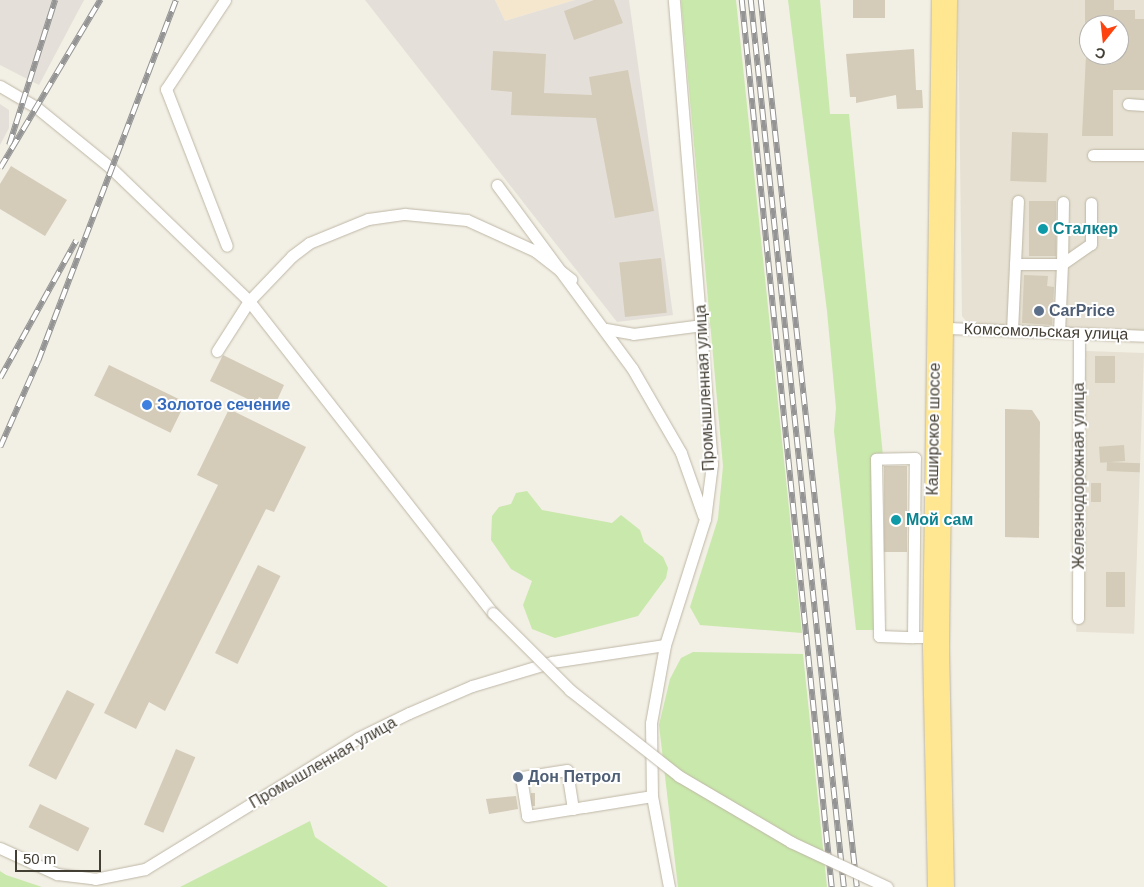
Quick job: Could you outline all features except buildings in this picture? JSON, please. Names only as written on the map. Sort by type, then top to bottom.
[{"type":"main road","name":"Каширское шоссе","points":[[935,887],[930,637],[939,0]]},
{"type":"main road","name":"Каширское шоссе","points":[[947,887],[942,648],[948,328],[950,0]]},
{"type":"street","points":[[225,0],[166,89],[227,246]]},
{"type":"street","name":"Промышленная улица","points":[[0,848],[57,874],[86,878],[145,869],[358,738],[409,713],[472,686],[552,662],[665,645],[704,519],[712,464],[674,0]]},
{"type":"street","points":[[0,86],[36,107],[112,168],[249,301],[493,613],[570,690],[665,766],[761,826],[887,887]]},
{"type":"street","points":[[1128,104],[1144,105]]},
{"type":"street","points":[[1093,155],[1144,155]]},
{"type":"street","points":[[496,185],[571,280],[606,328],[681,453],[704,519]]},
{"type":"street","points":[[1012,331],[1018,202]]},
{"type":"street","points":[[1059,332],[1063,202]]},
{"type":"street","points":[[1015,264],[1062,264],[1091,244],[1091,203]]},
{"type":"street","points":[[217,352],[249,301],[309,243],[368,219],[405,214],[459,219],[501,233],[534,251],[571,280]]},
{"type":"street","points":[[606,328],[633,334],[702,325]]},
{"type":"street","name":"Комсомольская улица","points":[[948,328],[1144,336]]},
{"type":"street","name":"Железнодорожная улица","points":[[1078,618],[1079,333]]},
{"type":"street","points":[[913,637],[915,458],[876,459],[879,636],[913,637],[930,637]]},
{"type":"street","points":[[665,645],[651,723],[652,796],[668,887]]},
{"type":"street","points":[[573,809],[567,770],[521,777],[527,816],[573,809],[652,796]]},
{"type":"shaded area","points":[[0,0],[84,0],[39,85],[0,65]]},
{"type":"shaded area","points":[[365,0],[495,0],[505,21],[575,0],[629,0],[673,315],[617,322]]},
{"type":"shaded area","points":[[495,0],[575,0],[505,21]]},
{"type":"shaded area","points":[[958,0],[1144,0],[1144,331],[970,326],[962,316]]},
{"type":"shaded area","points":[[0,104],[9,110],[9,128],[0,145]]},
{"type":"shaded area","points":[[1086,351],[1144,353],[1134,634],[1076,632]]},
{"type":"green space","points":[[681,0],[736,0],[802,633],[700,625],[690,607],[718,519],[723,466]]},
{"type":"green space","points":[[788,0],[820,0],[830,114],[849,114],[883,456],[873,457],[876,630],[856,630],[834,431],[836,408],[827,311]]},
{"type":"green space","points":[[527,491],[542,510],[612,523],[621,515],[640,530],[644,542],[663,557],[668,568],[666,578],[638,616],[555,638],[532,629],[523,605],[532,581],[511,569],[491,540],[492,516],[499,507],[511,504],[516,493]]},
{"type":"green space","points":[[693,652],[803,654],[827,887],[678,887],[659,725],[670,679],[681,658]]},
{"type":"green space","points":[[310,821],[315,837],[388,887],[180,887]]},
{"type":"green space","points":[[0,871],[6,875],[42,887],[0,887]]},
{"type":"railway","points":[[9,145],[55,0]]},
{"type":"railway","points":[[0,168],[100,0]]},
{"type":"railway","points":[[0,447],[38,361],[176,0]]},
{"type":"railway","points":[[742,0],[832,887]]},
{"type":"railway","points":[[751,0],[844,887]]},
{"type":"railway","points":[[761,0],[857,887]]},
{"type":"railway","points":[[0,378],[76,241]]},
{"type":"place","name":"Сталкер","points":[[1043,229]]},
{"type":"place","name":"CarPrice","points":[[1039,311]]},
{"type":"place","name":"Золотое сечение","points":[[147,405]]},
{"type":"place","name":"Мой сам","points":[[896,520]]},
{"type":"place","name":"Дон Петрол","points":[[518,777]]}]
